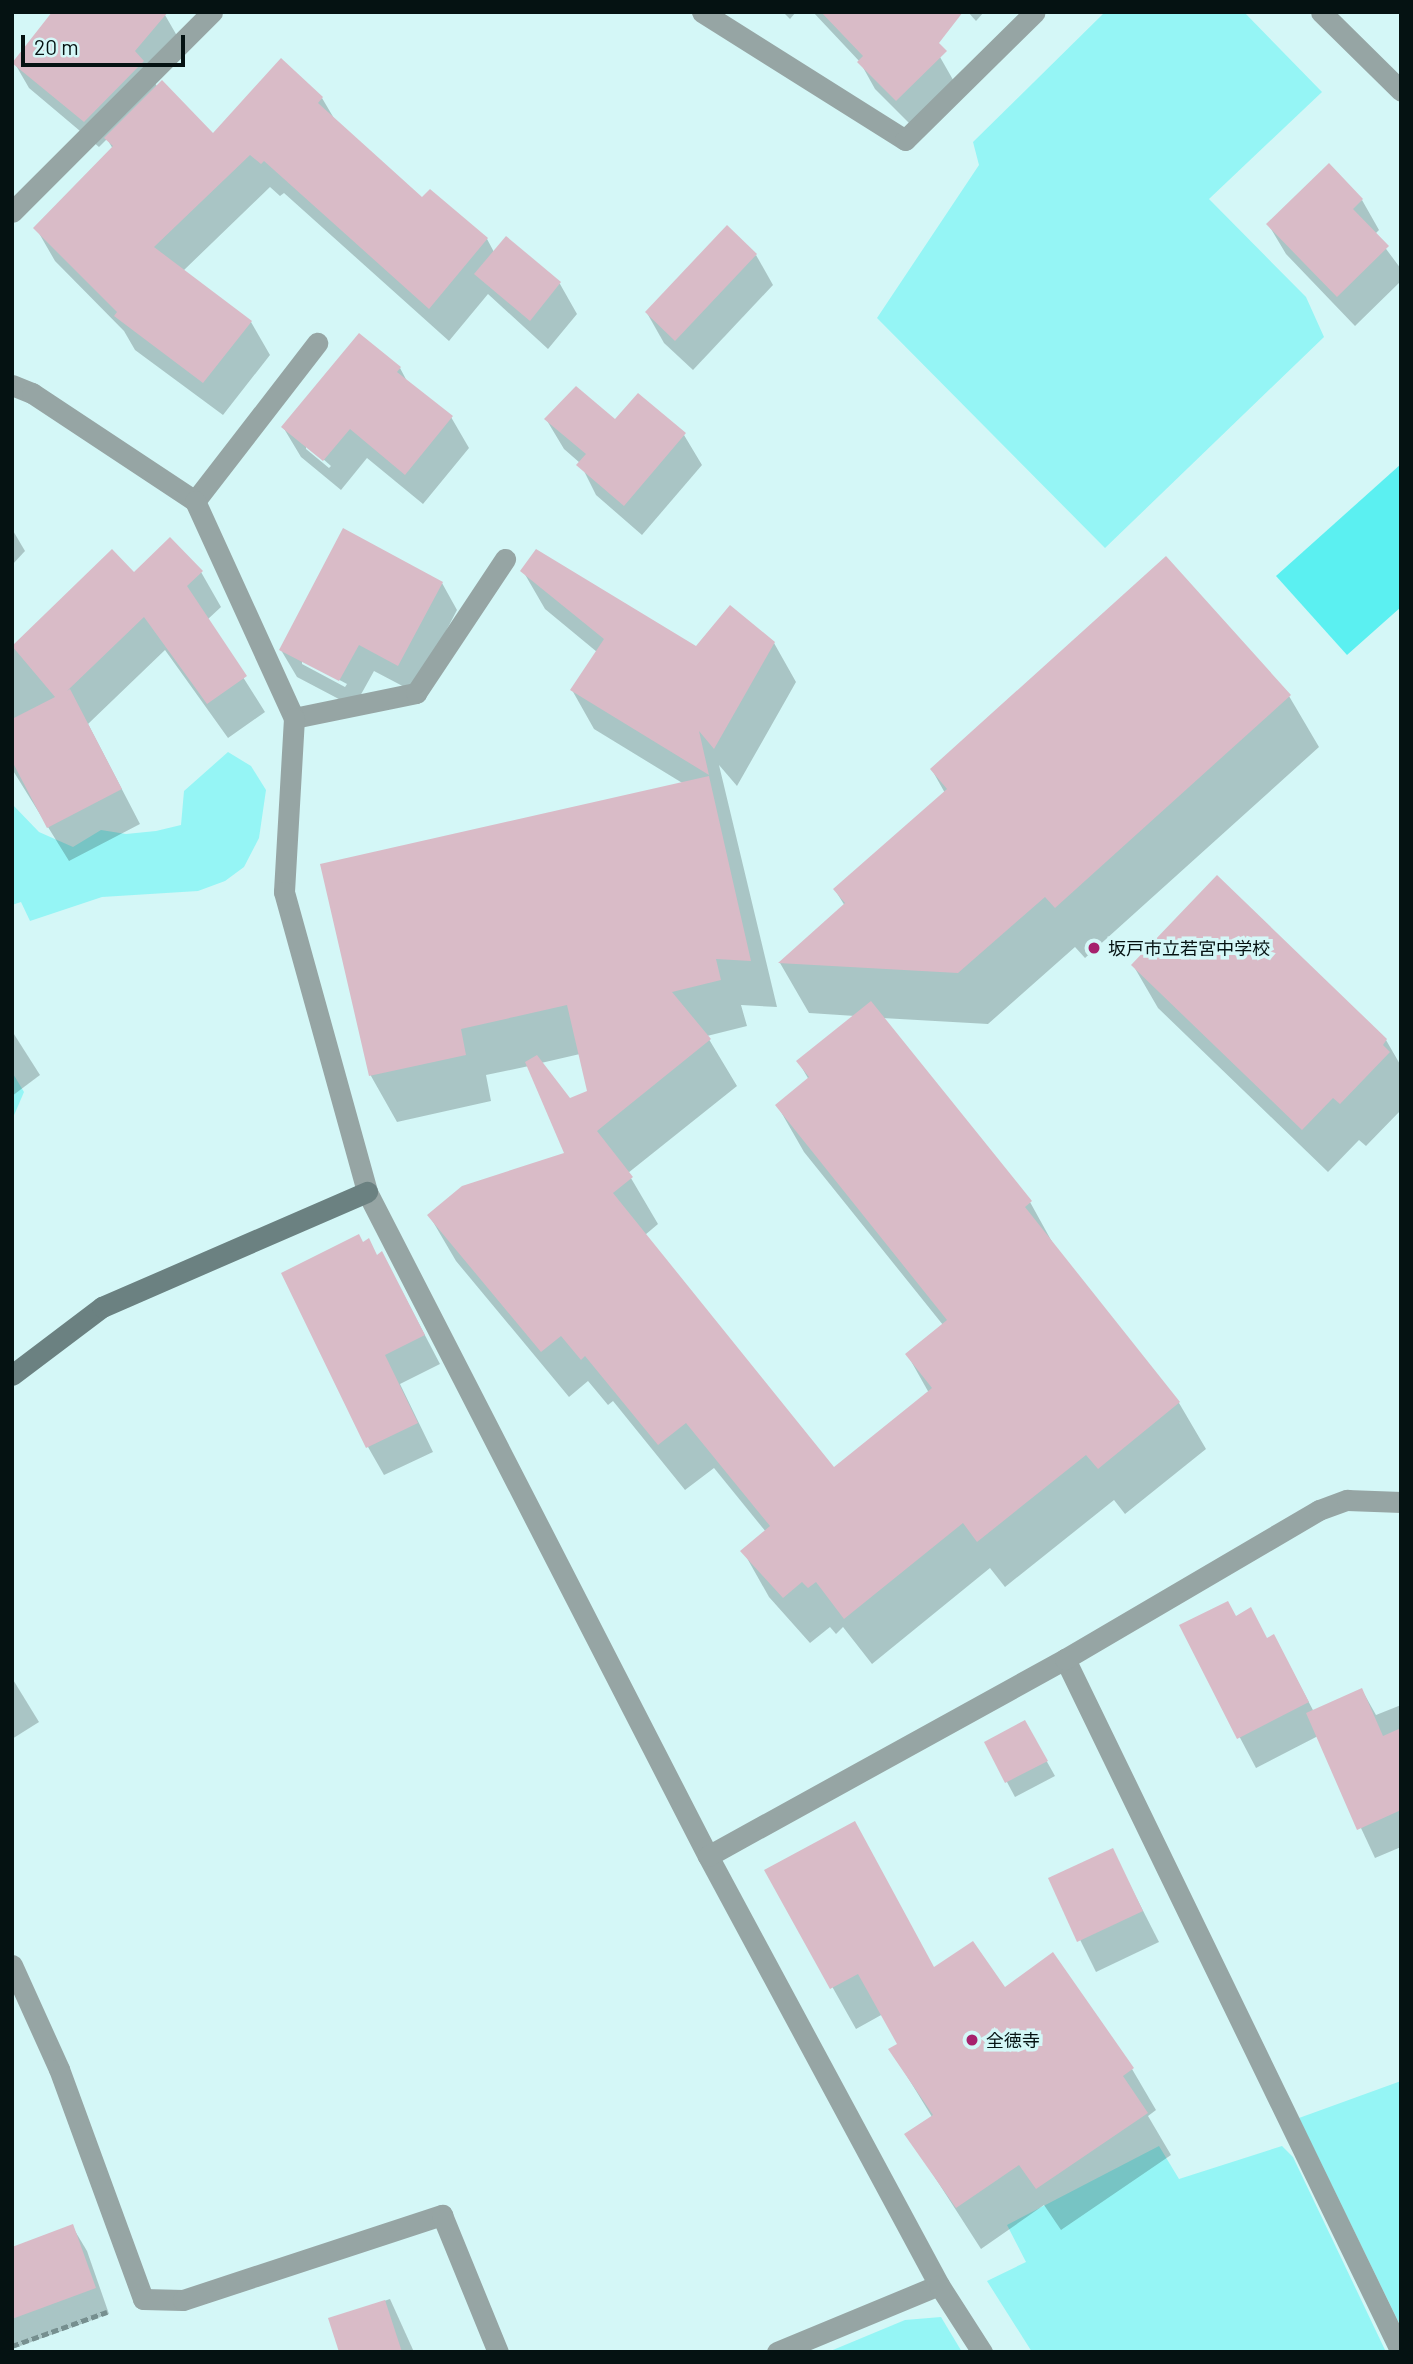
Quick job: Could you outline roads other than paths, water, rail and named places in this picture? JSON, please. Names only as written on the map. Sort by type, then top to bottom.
[{"type":"street","points":[[12,212],[212,12]]},
{"type":"street","points":[[702,12],[905,139],[1035,12]]},
{"type":"street","points":[[1321,12],[1401,91]]},
{"type":"street","points":[[195,501],[317,343]]},
{"type":"street","points":[[12,385],[32,393],[195,501],[294,718],[284,892],[367,1192],[708,1856],[939,2285],[982,2352]]},
{"type":"street","points":[[294,718],[416,693],[505,559]]},
{"type":"street","points":[[12,1375],[102,1307],[367,1192]]},
{"type":"street","points":[[708,1856],[1065,1659],[1319,1510],[1347,1500],[1401,1502]]},
{"type":"street","points":[[1065,1659],[1401,2352]]},
{"type":"street","points":[[12,1965],[59,2068],[143,2299],[183,2300],[442,2216],[498,2352]]},
{"type":"street","points":[[777,2352],[939,2285]]},
{"type":"place","name":"坂戸市立若宮中学校","points":[[1094,948]]},
{"type":"place","name":"全徳寺","points":[[972,2040]]}]
